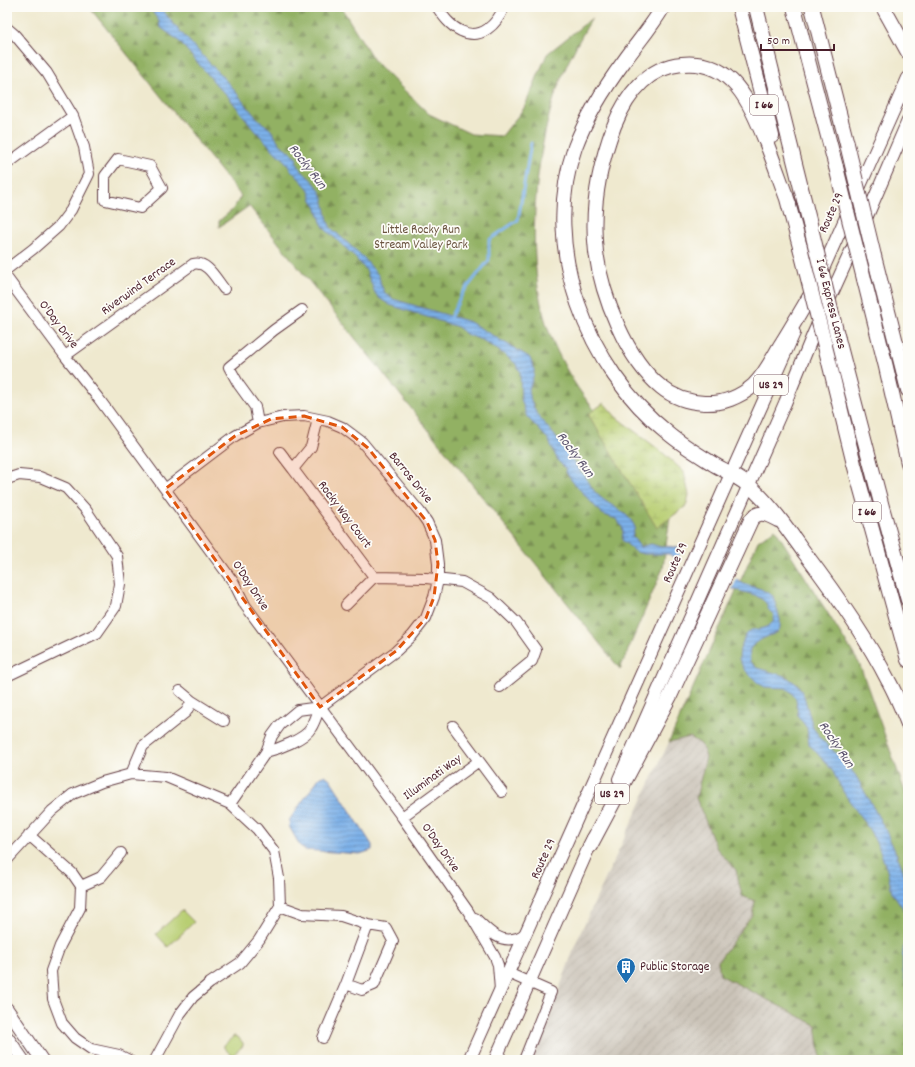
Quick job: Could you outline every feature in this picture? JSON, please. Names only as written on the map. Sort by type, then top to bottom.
[{"type":"highway","points":[[664,7],[596,101],[583,126],[574,149],[566,186],[564,220],[565,246],[568,267],[579,304],[600,352],[619,383],[636,404],[650,419],[689,449],[749,485],[781,521],[823,577],[855,624],[889,682],[908,724]]},
{"type":"highway","name":"I 66","points":[[739,7],[854,464],[908,660]]},
{"type":"highway","name":"I 66 Express Lanes","points":[[756,7],[838,339],[908,600]]},
{"type":"highway","points":[[794,7],[836,167],[886,367],[908,463]]},
{"type":"highway","points":[[812,7],[908,390]]},
{"type":"highway","points":[[883,7],[908,52]]},
{"type":"highway","points":[[789,204],[755,114],[746,98],[734,83],[716,70],[701,65],[682,64],[662,69],[642,82],[630,95],[620,111],[608,142],[600,170],[596,204],[596,252],[601,279],[606,297],[616,321],[631,350],[642,367],[661,388],[684,400],[696,403],[709,403],[728,400],[744,392],[753,385],[766,371],[810,296]]},
{"type":"highway","points":[[590,846],[670,696],[702,609],[735,553],[751,520],[758,514],[764,514],[781,521]]},
{"type":"main road","name":"Route 29","points":[[469,1060],[908,78]]},
{"type":"main road","name":"US 29","points":[[702,609],[722,546],[908,121]]},
{"type":"main road","points":[[495,1060],[590,846]]},
{"type":"main road","points":[[7,1009],[42,1060]]},
{"type":"main road","points":[[7,1038],[23,1060]]},
{"type":"street","points":[[436,7],[447,21],[462,32],[475,34],[491,28],[501,15],[504,7]]},
{"type":"street","points":[[7,269],[59,226],[71,210],[89,174],[84,147],[73,116],[47,73],[9,34]]},
{"type":"street","points":[[7,164],[73,116]]},
{"type":"street","points":[[118,159],[150,166],[162,188],[140,208],[105,200],[105,176],[118,159]]},
{"type":"street","points":[[89,174],[105,176]]},
{"type":"street","name":"Riverwind Terrace","points":[[65,356],[192,264],[197,263],[205,265],[224,289]]},
{"type":"street","name":"O'Day Drive","points":[[7,278],[99,399],[234,583],[245,605],[402,817],[468,911],[495,957],[498,965],[500,990]]},
{"type":"street","points":[[258,423],[255,406],[239,385],[229,367],[274,330],[302,310]]},
{"type":"street","name":"Barros Drive","points":[[165,489],[235,436],[258,423],[283,417],[304,416],[328,421],[342,427],[362,442],[420,512],[427,522],[434,540],[438,564],[438,580],[432,605],[426,618],[412,636],[396,651],[320,707]]},
{"type":"street","points":[[292,469],[311,448],[318,419]]},
{"type":"street","name":"Rocky Way Court","points":[[280,452],[374,576]]},
{"type":"street","points":[[7,479],[19,475],[40,477],[66,488],[86,510],[117,556],[120,584],[116,606],[97,633],[7,676]]},
{"type":"street","points":[[346,605],[374,576],[426,578],[462,582],[491,598],[516,622],[536,650],[532,661],[500,687]]},
{"type":"street","points":[[180,691],[192,701],[224,722]]},
{"type":"street","points":[[131,774],[143,746],[186,712],[192,701]]},
{"type":"street","points":[[230,804],[266,752],[272,736],[280,725],[298,710],[320,707]]},
{"type":"street","points":[[266,752],[282,748],[310,729],[320,707]]},
{"type":"street","points":[[453,726],[502,792]]},
{"type":"street","name":"Illuminati Way","points":[[402,817],[479,761]]},
{"type":"street","points":[[7,860],[29,835],[73,794],[102,782],[131,774],[166,777],[230,804],[257,829],[274,850],[279,878],[280,906],[259,940],[240,963],[210,983],[193,997],[180,1014],[155,1060]]},
{"type":"street","points":[[29,835],[72,873],[81,886],[80,908],[60,946],[50,971],[53,999],[62,1023],[75,1038],[91,1049],[119,1055],[129,1060]]},
{"type":"street","points":[[81,886],[101,877],[121,853]]},
{"type":"street","points":[[280,906],[302,914],[340,916],[368,925],[386,928],[393,942],[374,986],[362,990],[346,984]]},
{"type":"street","name":"O'Day Drive","points":[[468,911],[494,935],[505,940],[515,939],[524,934],[528,928]]},
{"type":"street","points":[[323,1038],[346,984],[368,925]]},
{"type":"street","points":[[508,973],[551,992],[524,1060]]},
{"type":"highlighted area","points":[[304,416],[342,427],[368,448],[427,522],[435,540],[438,564],[434,597],[426,618],[396,651],[320,707],[165,489],[235,436],[271,419]]},
{"type":"shaded area","points":[[690,737],[701,744],[706,757],[696,798],[717,849],[736,870],[742,896],[755,901],[752,915],[718,961],[720,975],[816,1025],[821,1060],[533,1060],[578,938],[669,742]]},
{"type":"green space","name":"Little Rocky Run Stream Valley Park","points":[[89,7],[341,7],[375,62],[429,114],[471,134],[502,136],[524,108],[547,54],[592,18],[563,73],[549,117],[538,174],[535,204],[535,263],[538,291],[546,323],[554,344],[578,389],[616,434],[674,487],[663,568],[620,669],[249,206],[219,227],[219,221],[233,209],[241,196]]},
{"type":"green space","points":[[604,403],[616,417],[662,452],[684,472],[689,495],[686,506],[657,528],[588,414]]},
{"type":"green space","points":[[775,529],[859,663],[908,800],[908,1060],[821,1060],[816,1025],[720,975],[718,961],[752,915],[755,901],[742,896],[736,870],[717,849],[696,798],[706,757],[701,744],[690,737],[669,742],[758,541]]},
{"type":"green space","points":[[182,910],[194,922],[168,947],[156,934]]},
{"type":"green space","points":[[234,1036],[238,1037],[243,1043],[243,1046],[231,1055],[224,1048],[224,1045]]},
{"type":"water","name":"Rocky Run","points":[[149,7],[160,7],[176,27],[231,86],[255,116],[271,130],[280,144],[296,157],[299,167],[320,191],[331,228],[363,257],[379,276],[385,293],[393,299],[470,322],[529,357],[534,367],[534,375],[528,393],[537,415],[555,436],[596,493],[624,513],[632,522],[635,527],[632,536],[640,547],[651,544],[661,547],[666,546],[691,549],[727,567],[739,581],[744,584],[761,589],[773,596],[780,619],[780,629],[778,632],[755,643],[752,646],[750,649],[750,662],[757,668],[785,676],[798,685],[804,696],[813,728],[823,741],[844,761],[856,776],[885,829],[900,862],[908,885],[908,919],[905,911],[892,892],[887,870],[879,848],[869,829],[844,793],[832,770],[809,744],[807,728],[798,716],[796,699],[786,688],[765,687],[758,683],[744,669],[739,659],[740,649],[745,636],[751,630],[767,627],[772,623],[774,615],[768,609],[766,603],[755,595],[732,589],[721,575],[684,558],[675,558],[669,554],[644,554],[636,552],[622,540],[622,527],[616,519],[602,514],[572,481],[565,468],[558,461],[548,439],[527,417],[521,399],[520,371],[515,363],[484,341],[466,334],[458,327],[390,305],[379,298],[375,293],[366,270],[352,254],[325,229],[307,187],[290,169],[283,158],[277,154],[253,128],[227,95],[218,87],[178,40],[160,27],[159,21]]},
{"type":"water","points":[[325,775],[330,779],[372,845],[372,850],[360,854],[305,850],[300,846],[289,826],[290,819],[319,778]]},
{"type":"water","points":[[908,919],[908,988],[902,963]]},
{"type":"pier","points":[[683,546],[692,547],[728,565],[738,577],[731,591],[722,581],[720,576],[688,561],[677,560]]},
{"type":"waterway","points":[[449,320],[462,294],[489,260],[489,240],[518,220],[531,143]]},
{"type":"place","name":"Public Storage","points":[[626,984]]}]
